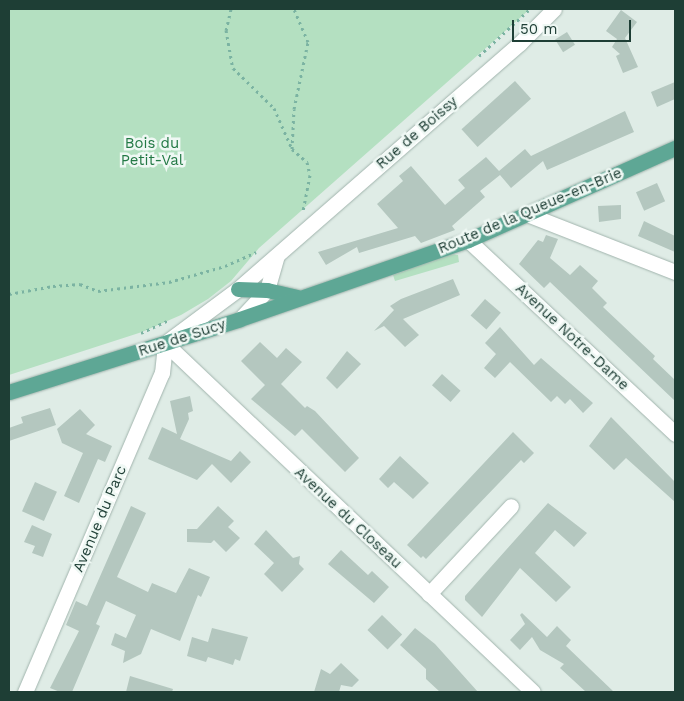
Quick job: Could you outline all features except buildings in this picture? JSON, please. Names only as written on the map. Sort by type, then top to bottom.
[{"type":"main road","name":"Route de la Queue-en-Brie","points":[[297,297],[468,240],[675,148]]},
{"type":"main road","points":[[238,289],[267,290],[297,297]]},
{"type":"main road","name":"Rue de Sucy","points":[[9,392],[240,319],[297,297]]},
{"type":"street","name":"Rue de Boissy","points":[[165,343],[238,289],[520,43],[554,9]]},
{"type":"street","points":[[527,214],[675,272]]},
{"type":"street","name":"Avenue Notre-Dame","points":[[468,240],[675,434]]},
{"type":"street","points":[[240,319],[267,290],[278,254]]},
{"type":"street","name":"Avenue du Closeau","points":[[165,343],[533,692]]},
{"type":"street","name":"Avenue du Parc","points":[[25,692],[162,373],[165,343]]},
{"type":"street","points":[[429,594],[511,506]]},
{"type":"path","points":[[231,9],[226,30],[233,68],[274,108],[292,149],[307,162],[310,175],[303,211]]},
{"type":"path","points":[[292,149],[294,109],[308,42],[294,9]]},
{"type":"path","points":[[9,294],[53,286],[80,284],[98,292],[169,282],[225,266],[261,250]]},
{"type":"path","points":[[132,336],[173,319]]},
{"type":"green space","name":"Bois du Petit-Val","points":[[9,9],[530,9],[259,248],[231,281],[208,299],[181,315],[142,332],[9,375]]},
{"type":"green space","points":[[451,254],[458,255],[459,262],[395,281],[393,275]]}]
